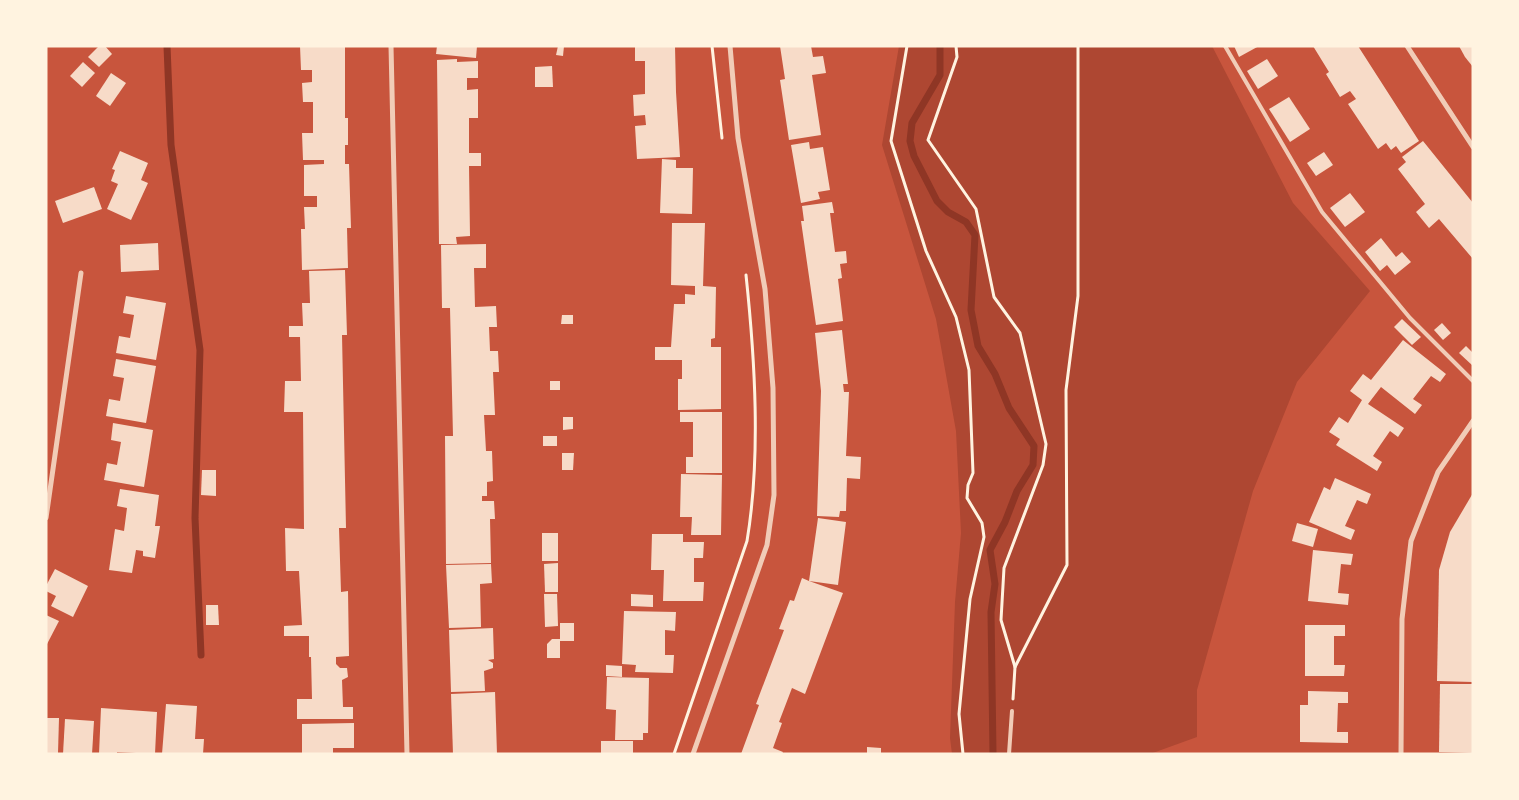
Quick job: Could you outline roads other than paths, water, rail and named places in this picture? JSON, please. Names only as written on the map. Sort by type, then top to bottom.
[{"type":"street","points":[[391,46],[407,754]]},
{"type":"street","points":[[693,754],[767,545],[774,495],[773,388],[765,289],[738,138],[730,46]]},
{"type":"street","points":[[1407,46],[1473,147]]},
{"type":"street","points":[[46,518],[81,273]]},
{"type":"street","points":[[1402,754],[1402,619],[1411,541],[1438,472],[1473,421]]},
{"type":"lane","points":[[1225,46],[1322,212],[1410,318],[1473,381]]},
{"type":"lane","points":[[1009,754],[1012,711]]},
{"type":"waterway","points":[[167,46],[171,145],[200,350],[195,518],[201,655]]},
{"type":"waterway","points":[[940,46],[940,75],[912,123],[910,141],[914,156],[937,201],[948,212],[966,222],[975,235],[971,310],[978,346],[995,374],[1009,408],[1034,446],[1033,465],[1017,491],[1005,522],[990,550],[995,584],[991,612],[993,754]]}]
